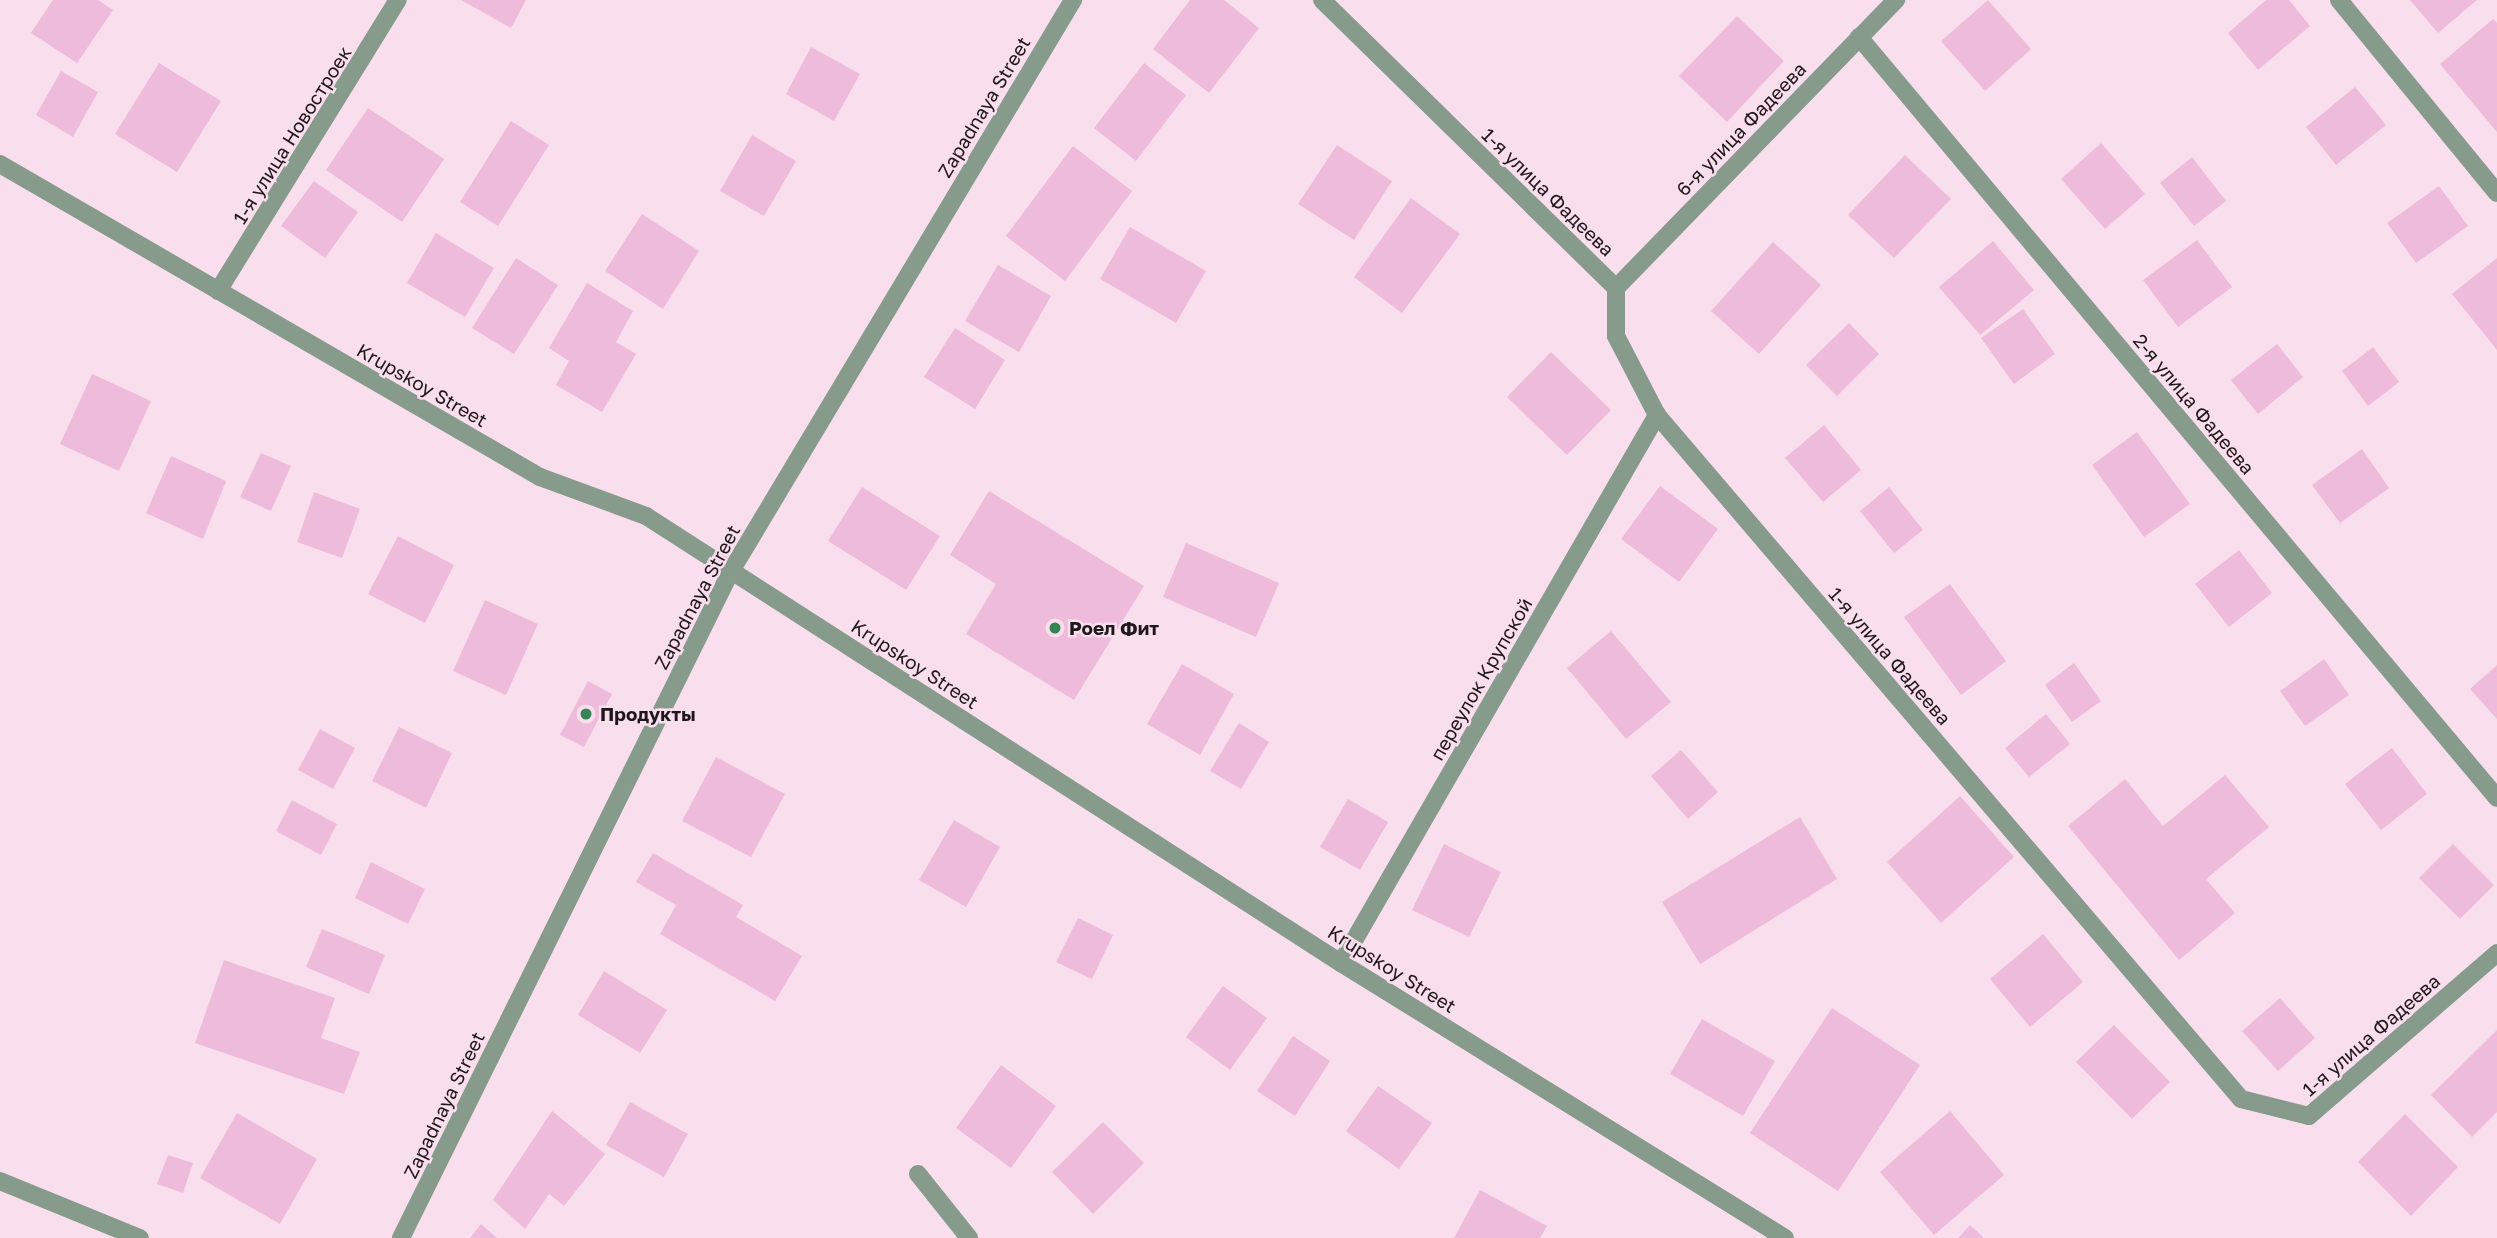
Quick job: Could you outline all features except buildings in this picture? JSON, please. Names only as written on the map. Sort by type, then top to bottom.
[{"type":"street","name":"1-я улица Новостроек","points":[[218,291],[398,0]]},
{"type":"street","name":"Zapadnaya Street","points":[[401,1238],[731,571],[1073,0]]},
{"type":"street","name":"1-я улица Фадеева","points":[[1322,0],[1616,288],[1616,335],[1657,415],[2241,1099],[2309,1116],[2497,953]]},
{"type":"street","name":"6-я улица Фадеева","points":[[1616,288],[1896,0]]},
{"type":"street","points":[[2339,0],[2497,193]]},
{"type":"street","name":"2-я улица Фадеева","points":[[1859,37],[2497,797]]},
{"type":"street","name":"Krupskoy Street","points":[[0,164],[540,477],[646,516],[1341,963],[1785,1238]]},
{"type":"street","name":"переулок Крупской","points":[[1341,963],[1657,415]]},
{"type":"street","points":[[918,1174],[969,1238]]},
{"type":"street","points":[[0,1181],[140,1238]]},
{"type":"place","name":"Роел Фит","points":[[1055,628]]},
{"type":"place","name":"Продукты","points":[[586,714]]}]
